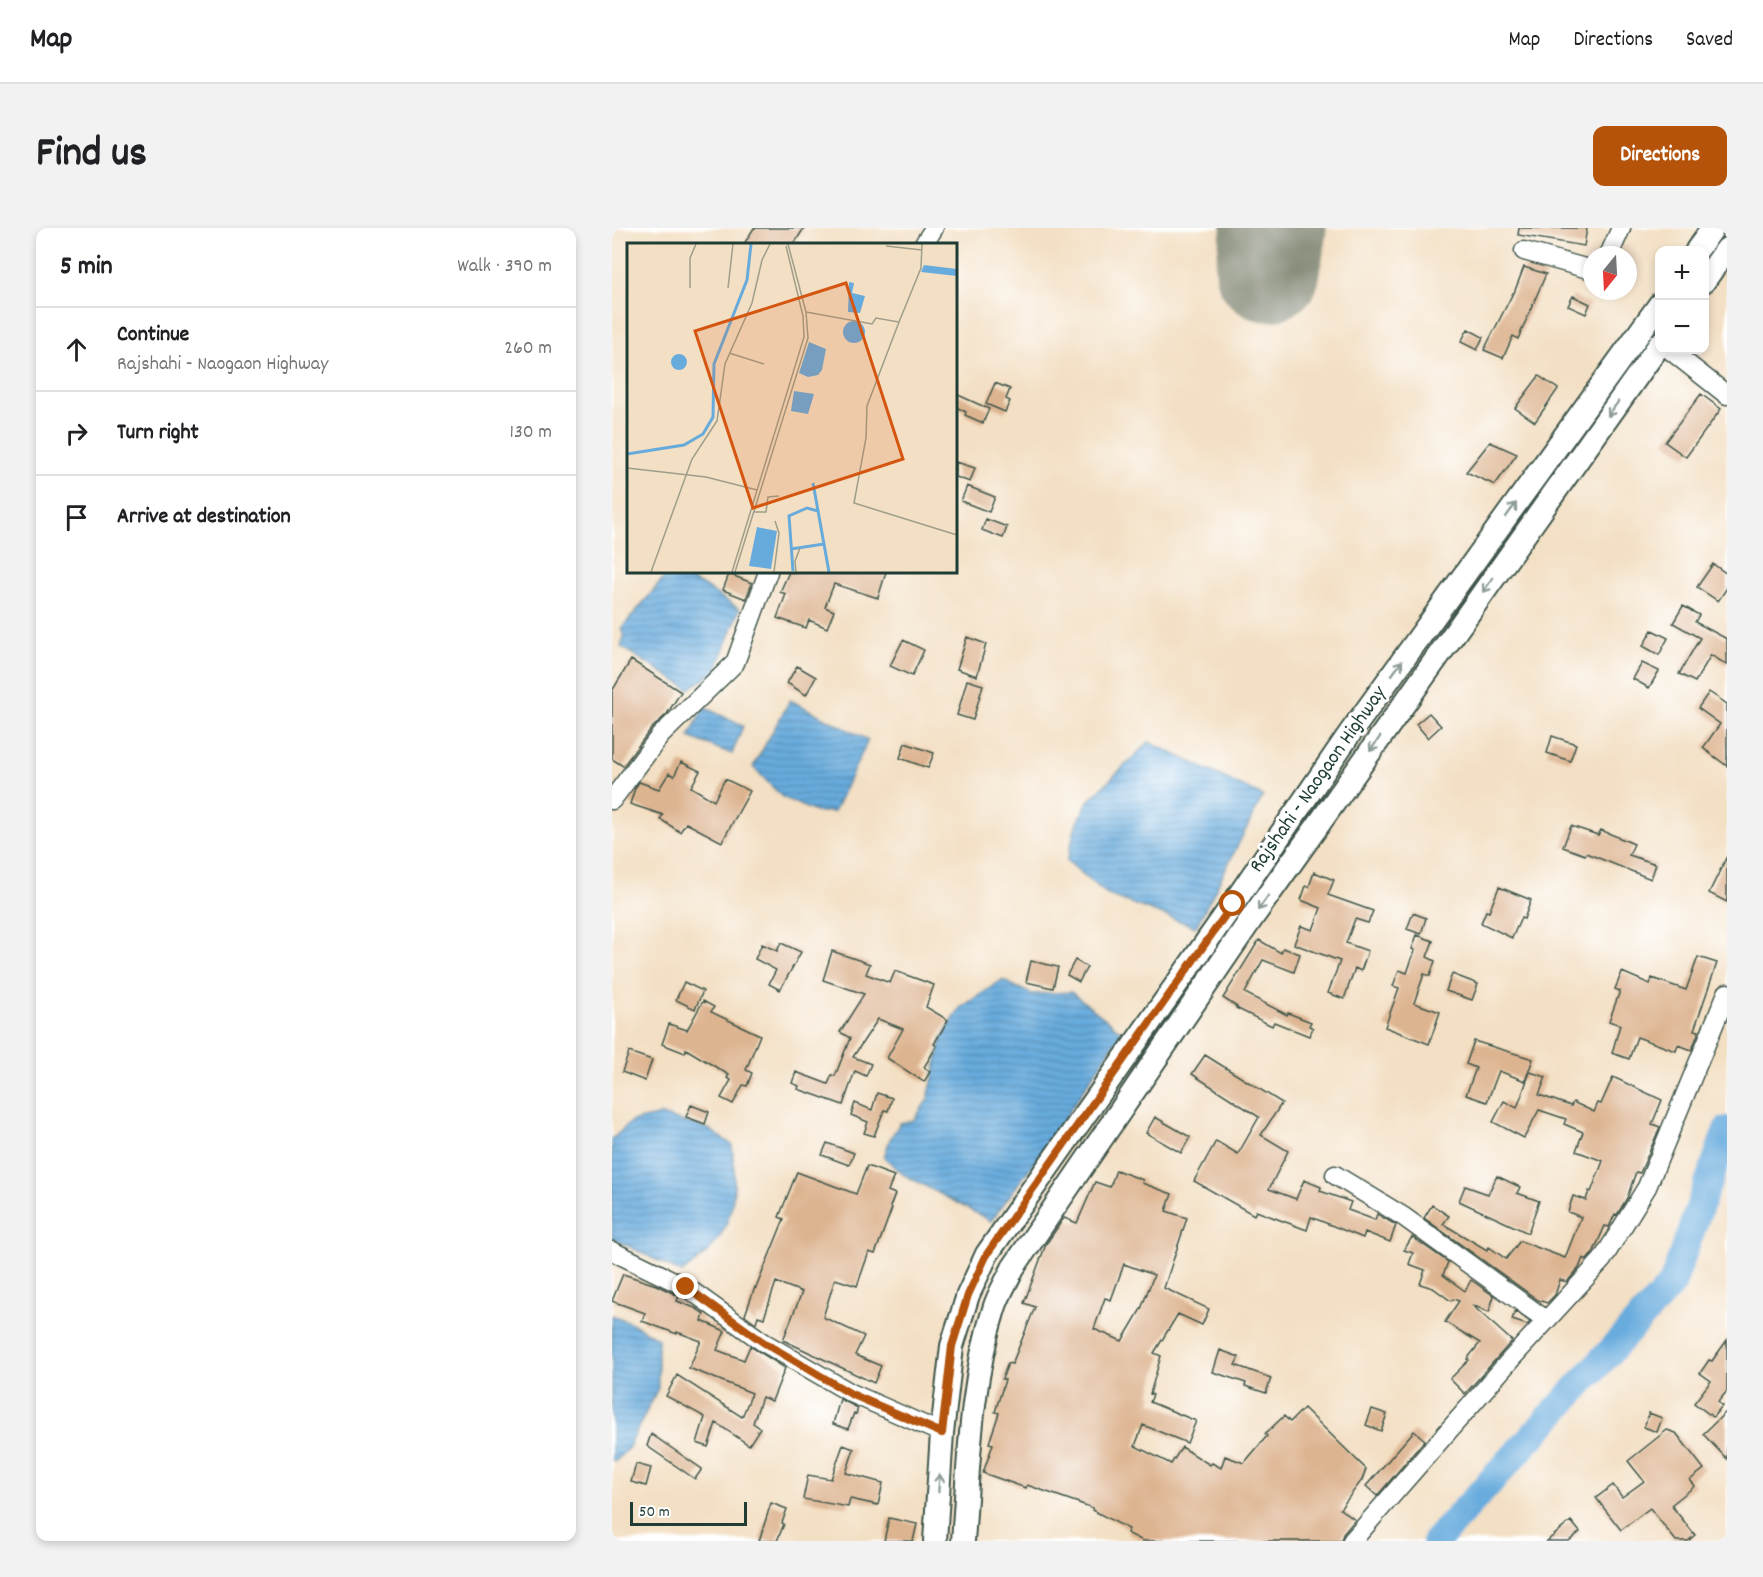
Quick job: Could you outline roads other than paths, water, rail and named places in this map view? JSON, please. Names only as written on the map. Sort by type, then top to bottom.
[{"type":"main road","points":[[1700,246],[1713,228]]},
{"type":"main road","points":[[1709,274],[1727,249]]},
{"type":"main road","name":"Rajshahi - Naogaon Highway","points":[[935,1541],[942,1433],[952,1346],[968,1295],[987,1254],[1348,736],[1655,310]]},
{"type":"main road","name":"Rajshahi - Naogaon Highway","points":[[963,1541],[974,1408],[982,1352],[994,1307],[1013,1268],[1252,918],[1655,350]]},
{"type":"main road","points":[[1611,372],[1630,386]]},
{"type":"street","points":[[925,243],[934,228]]},
{"type":"street","points":[[1613,246],[1621,228]]},
{"type":"street","points":[[1524,251],[1583,267]]},
{"type":"street","points":[[1675,354],[1727,395]]},
{"type":"street","points":[[612,800],[660,736],[735,663],[768,573]]},
{"type":"street","points":[[1353,1541],[1546,1320],[1602,1260],[1647,1188],[1727,993]]},
{"type":"street","points":[[1335,1174],[1404,1217],[1546,1320]]},
{"type":"street","points":[[612,1251],[686,1287],[763,1342],[851,1394],[942,1433]]},
{"type":"water","points":[[668,573],[676,573],[700,584],[740,609],[716,671],[689,689],[621,647],[624,636],[621,629]]},
{"type":"water","points":[[790,700],[868,740],[834,812],[815,812],[782,797],[753,767]]},
{"type":"water","points":[[704,707],[743,726],[732,754],[689,737]]},
{"type":"water","points":[[1149,742],[1263,796],[1196,927],[1108,895],[1067,861],[1075,828],[1088,801]]},
{"type":"water","points":[[1002,980],[1031,994],[1071,992],[1122,1032],[1047,1145],[991,1221],[904,1175],[884,1157],[890,1139],[900,1123],[914,1120],[928,1099],[942,1038],[960,1008]]},
{"type":"water","points":[[661,1115],[709,1129],[732,1145],[734,1195],[724,1230],[714,1245],[682,1273],[612,1238],[612,1139],[631,1122]]},
{"type":"water","points":[[612,1315],[632,1323],[658,1339],[658,1388],[629,1447],[616,1461],[612,1460]]},
{"type":"waterway","points":[[1436,1541],[1672,1284],[1727,1130]]}]
